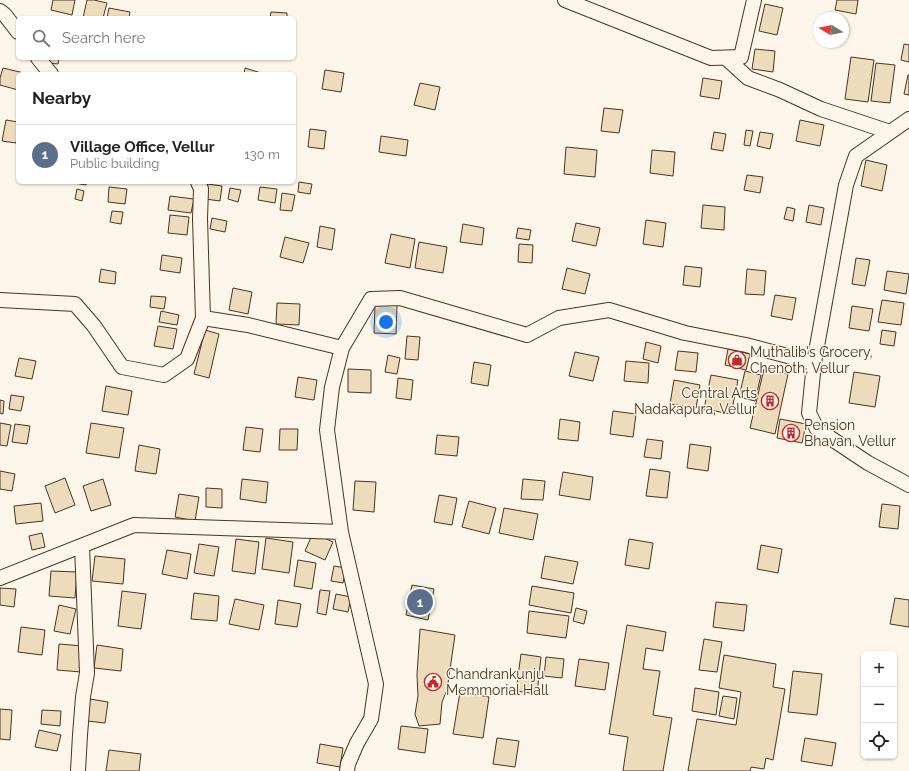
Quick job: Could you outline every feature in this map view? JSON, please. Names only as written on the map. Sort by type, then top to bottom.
[{"type":"street","points":[[565,0],[711,58],[741,57],[754,0]]},
{"type":"street","points":[[0,11],[16,29]]},
{"type":"street","points":[[726,58],[748,78],[780,90],[821,109],[890,132]]},
{"type":"street","points":[[40,60],[49,72]]},
{"type":"street","points":[[909,119],[856,156],[846,185],[814,363],[808,413],[817,429],[868,463],[909,485]]},
{"type":"street","points":[[0,300],[75,304],[94,326],[122,367],[164,375],[187,359],[203,318],[200,189],[199,184]]},
{"type":"street","points":[[347,771],[348,764],[357,743],[370,719],[376,684],[341,532],[327,430],[332,386],[342,348],[371,299],[400,298],[527,335],[559,318],[609,310],[685,333],[746,345],[814,363]]},
{"type":"street","points":[[203,318],[248,325],[342,348]]},
{"type":"street","points":[[0,578],[134,525],[341,532]]},
{"type":"street","points":[[78,771],[81,720],[87,673],[82,546]]},
{"type":"building","points":[[53,0],[75,0],[72,15],[51,10]]},
{"type":"building","points":[[87,0],[107,3],[104,16],[83,16]]},
{"type":"building","points":[[837,0],[858,0],[856,14],[835,10]]},
{"type":"building","points":[[765,4],[783,8],[777,35],[759,31]]},
{"type":"building","points":[[109,8],[130,12],[129,16],[107,16]]},
{"type":"building","points":[[271,12],[287,13],[287,16],[270,16]]},
{"type":"building","points":[[904,44],[909,45],[909,62],[901,60]]},
{"type":"building","points":[[755,49],[775,51],[773,72],[752,69]]},
{"type":"building","points":[[851,57],[874,60],[868,102],[845,99]]},
{"type":"building","points":[[49,60],[59,60],[58,64],[48,63]]},
{"type":"building","points":[[876,63],[895,65],[890,103],[871,101]]},
{"type":"building","points":[[3,68],[20,72],[16,72],[16,89],[0,85],[0,78]]},
{"type":"building","points":[[245,68],[258,72],[244,72]]},
{"type":"building","points":[[325,70],[344,73],[341,92],[322,89]]},
{"type":"building","points":[[909,75],[909,95],[904,94]]},
{"type":"building","points":[[703,78],[722,81],[719,99],[700,96]]},
{"type":"building","points":[[420,83],[440,87],[435,110],[414,105]]},
{"type":"building","points":[[604,108],[623,110],[619,133],[601,131]]},
{"type":"building","points":[[6,120],[16,122],[16,143],[2,141]]},
{"type":"building","points":[[800,120],[824,125],[820,146],[796,141]]},
{"type":"building","points":[[310,129],[326,131],[324,149],[308,147]]},
{"type":"building","points":[[746,130],[753,131],[750,146],[744,145]]},
{"type":"building","points":[[714,132],[726,134],[723,151],[711,149]]},
{"type":"building","points":[[760,132],[773,134],[770,149],[757,146]]},
{"type":"building","points":[[381,136],[408,140],[406,156],[379,152]]},
{"type":"building","points":[[566,147],[597,150],[595,177],[564,174]]},
{"type":"building","points":[[652,150],[675,152],[673,176],[650,173]]},
{"type":"building","points":[[866,160],[887,165],[882,191],[861,186]]},
{"type":"building","points":[[747,175],[763,177],[760,193],[744,190]]},
{"type":"building","points":[[299,182],[312,184],[310,194],[298,192]]},
{"type":"building","points":[[207,184],[222,186],[220,201],[205,199]]},
{"type":"building","points":[[109,187],[127,189],[125,204],[108,202]]},
{"type":"building","points":[[260,187],[277,189],[275,203],[258,200]]},
{"type":"building","points":[[230,188],[241,190],[238,202],[228,199]]},
{"type":"building","points":[[77,189],[84,191],[82,201],[75,199]]},
{"type":"building","points":[[282,193],[295,195],[292,211],[280,210]]},
{"type":"building","points":[[170,196],[194,199],[191,213],[168,210]]},
{"type":"building","points":[[703,205],[725,207],[724,230],[701,228]]},
{"type":"building","points":[[809,205],[824,208],[821,225],[806,222]]},
{"type":"building","points":[[787,207],[795,209],[793,221],[784,219]]},
{"type":"building","points":[[112,211],[123,212],[121,224],[110,222]]},
{"type":"building","points":[[170,215],[189,217],[187,235],[168,233]]},
{"type":"building","points":[[212,218],[227,221],[225,232],[210,229]]},
{"type":"building","points":[[646,220],[666,223],[663,247],[643,244]]},
{"type":"building","points":[[576,223],[600,228],[596,246],[572,241]]},
{"type":"building","points":[[463,224],[484,228],[482,245],[460,242]]},
{"type":"building","points":[[320,226],[335,229],[332,250],[317,247]]},
{"type":"building","points":[[518,228],[531,230],[529,240],[516,238]]},
{"type":"building","points":[[391,234],[415,239],[410,268],[385,263]]},
{"type":"building","points":[[285,237],[309,243],[303,263],[280,257]]},
{"type":"building","points":[[419,242],[447,247],[443,273],[415,268]]},
{"type":"building","points":[[519,244],[533,245],[532,263],[518,262]]},
{"type":"building","points":[[162,255],[182,258],[180,273],[160,270]]},
{"type":"building","points":[[856,258],[870,260],[865,286],[852,284]]},
{"type":"building","points":[[685,266],[702,268],[700,287],[683,285]]},
{"type":"building","points":[[567,268],[590,274],[585,294],[562,289]]},
{"type":"building","points":[[101,269],[116,272],[115,284],[99,282]]},
{"type":"building","points":[[747,269],[766,271],[764,295],[745,294]]},
{"type":"building","points":[[887,271],[909,274],[906,294],[884,290]]},
{"type":"building","points":[[233,288],[252,292],[248,314],[229,310]]},
{"type":"building","points":[[775,295],[796,298],[792,320],[771,316]]},
{"type":"building","points":[[151,296],[166,297],[164,309],[150,307]]},
{"type":"building","points":[[882,300],[904,303],[901,325],[878,322]]},
{"type":"building","points":[[277,303],[300,304],[299,325],[276,324]]},
{"type":"building","points":[[375,305],[397,305],[396,334],[374,333]]},
{"type":"building","points":[[852,306],[873,309],[869,331],[849,328]]},
{"type":"building","points":[[161,311],[179,315],[177,325],[159,322]]},
{"type":"building","points":[[158,326],[177,329],[173,349],[154,346]]},
{"type":"building","points":[[205,330],[219,334],[209,378],[194,374]]},
{"type":"building","points":[[882,330],[896,332],[894,346],[880,344]]},
{"type":"building","points":[[407,336],[420,337],[418,360],[405,359]]},
{"type":"building","points":[[646,342],[661,346],[658,363],[643,359]]},
{"type":"building","name":"Muthalib's Grocery, Chenoth, Vellur","points":[[728,349],[750,354],[746,370],[725,365]]},
{"type":"building","points":[[678,351],[698,353],[696,372],[675,370]]},
{"type":"building","points":[[575,352],[599,357],[593,381],[569,376]]},
{"type":"building","points":[[388,355],[400,358],[397,374],[385,372]]},
{"type":"building","points":[[19,358],[36,361],[32,379],[15,376]]},
{"type":"building","points":[[626,361],[649,363],[648,383],[624,381]]},
{"type":"building","points":[[474,362],[491,365],[488,386],[471,383]]},
{"type":"building","points":[[348,369],[371,370],[371,393],[348,392]]},
{"type":"building","name":"Central Arts Nadakapura, Vellur","points":[[764,369],[788,374],[775,434],[750,428]]},
{"type":"building","points":[[745,371],[761,375],[755,401],[739,397]]},
{"type":"building","points":[[854,372],[880,376],[875,407],[849,403]]},
{"type":"building","points":[[711,375],[738,380],[731,414],[704,409]]},
{"type":"building","points":[[298,377],[317,380],[314,400],[295,397]]},
{"type":"building","points":[[398,378],[413,380],[411,400],[396,398]]},
{"type":"building","points":[[674,380],[700,385],[696,408],[670,404]]},
{"type":"building","points":[[106,386],[132,391],[128,415],[102,411]]},
{"type":"building","points":[[11,395],[24,397],[21,411],[9,409]]},
{"type":"building","points":[[0,400],[4,401],[3,414],[0,413]]},
{"type":"building","points":[[613,411],[636,414],[633,437],[610,434]]},
{"type":"building","points":[[560,419],[580,422],[578,441],[558,439]]},
{"type":"building","name":"Pension Bhavan, Vellur","points":[[780,419],[806,424],[802,443],[777,438]]},
{"type":"building","points":[[0,423],[11,425],[7,446],[0,445]]},
{"type":"building","points":[[91,423],[124,428],[119,458],[86,453]]},
{"type":"building","points":[[15,424],[30,426],[27,444],[12,442]]},
{"type":"building","points":[[246,427],[263,429],[260,452],[243,450]]},
{"type":"building","points":[[280,429],[298,429],[297,450],[279,450]]},
{"type":"building","points":[[437,435],[459,437],[457,456],[435,454]]},
{"type":"building","points":[[647,439],[663,441],[661,459],[644,457]]},
{"type":"building","points":[[690,444],[711,447],[708,471],[687,468]]},
{"type":"building","points":[[139,445],[160,449],[156,474],[135,471]]},
{"type":"building","points":[[650,469],[670,472],[667,498],[646,496]]},
{"type":"building","points":[[0,471],[15,474],[12,491],[0,489]]},
{"type":"building","points":[[563,472],[593,477],[590,500],[559,495]]},
{"type":"building","points":[[65,478],[75,505],[55,513],[45,486]]},
{"type":"building","points":[[103,479],[111,505],[91,511],[83,486]]},
{"type":"building","points":[[242,479],[268,482],[266,503],[240,499]]},
{"type":"building","points":[[523,479],[545,481],[543,500],[521,499]]},
{"type":"building","points":[[355,481],[376,482],[374,512],[353,510]]},
{"type":"building","points":[[206,488],[222,489],[222,508],[206,507]]},
{"type":"building","points":[[179,494],[199,497],[195,521],[175,517]]},
{"type":"building","points":[[439,495],[457,498],[452,525],[434,522]]},
{"type":"building","points":[[469,501],[496,508],[489,534],[462,527]]},
{"type":"building","points":[[41,503],[43,521],[16,524],[14,506]]},
{"type":"building","points":[[882,504],[900,506],[898,529],[879,527]]},
{"type":"building","points":[[504,508],[538,514],[533,540],[499,533]]},
{"type":"building","points":[[42,533],[45,547],[32,550],[29,536]]},
{"type":"building","points":[[313,533],[333,542],[325,560],[305,551]]},
{"type":"building","points":[[266,538],[293,542],[289,573],[262,569]]},
{"type":"building","points":[[236,539],[259,542],[255,574],[232,571]]},
{"type":"building","points":[[629,539],[653,543],[649,569],[625,565]]},
{"type":"building","points":[[199,544],[219,547],[214,576],[194,573]]},
{"type":"building","points":[[761,545],[782,549],[778,573],[757,569]]},
{"type":"building","points":[[167,550],[191,554],[187,579],[162,574]]},
{"type":"building","points":[[95,556],[125,559],[123,584],[92,581]]},
{"type":"building","points":[[545,556],[578,562],[573,584],[541,578]]},
{"type":"building","points":[[298,560],[316,563],[312,589],[294,586]]},
{"type":"building","points":[[334,566],[346,568],[343,583],[331,581]]},
{"type":"building","points":[[51,571],[77,572],[75,598],[49,596]]},
{"type":"building","points":[[412,585],[434,589],[428,620],[406,615]]},
{"type":"building","points":[[532,586],[574,593],[571,613],[529,605]]},
{"type":"building","points":[[0,588],[16,589],[14,607],[0,605]]},
{"type":"building","points":[[320,590],[330,591],[326,615],[317,613]]},
{"type":"building","points":[[122,591],[146,594],[141,629],[118,626]]},
{"type":"building","points":[[194,593],[219,596],[217,621],[191,619]]},
{"type":"building","points":[[336,594],[351,597],[348,612],[333,609]]},
{"type":"building","points":[[895,598],[909,600],[909,627],[890,624]]},
{"type":"building","points":[[235,599],[264,605],[259,630],[229,624]]},
{"type":"building","points":[[278,600],[301,604],[297,627],[275,624]]},
{"type":"building","points":[[716,602],[747,605],[744,631],[713,627]]},
{"type":"building","points":[[59,605],[76,609],[70,634],[54,631]]},
{"type":"building","points":[[576,608],[587,611],[584,624],[573,621]]},
{"type":"building","points":[[529,611],[569,616],[566,638],[527,633]]},
{"type":"building","points":[[627,625],[666,632],[663,651],[646,648],[643,669],[660,671],[653,715],[672,718],[663,771],[623,771],[628,737],[609,734]]},
{"type":"building","points":[[21,627],[45,630],[42,655],[18,652]]},
{"type":"building","name":"Chandrankunju Memmorial Hall","points":[[420,629],[455,635],[447,690],[442,702],[440,724],[419,726],[415,714],[418,696],[417,675]]},
{"type":"building","points":[[704,639],[722,642],[717,672],[699,670]]},
{"type":"building","points":[[59,644],[83,646],[81,672],[57,670]]},
{"type":"building","points":[[97,645],[123,649],[121,671],[94,668]]},
{"type":"building","points":[[521,654],[541,657],[537,694],[516,691]]},
{"type":"building","points":[[724,655],[776,664],[773,687],[785,689],[773,760],[766,758],[764,769],[751,767],[750,771],[688,771],[697,719],[736,725],[741,692],[719,688]]},
{"type":"building","points":[[546,657],[564,659],[562,678],[544,676]]},
{"type":"building","points":[[579,659],[609,663],[605,690],[575,686]]},
{"type":"building","points":[[793,671],[822,674],[817,715],[788,712]]},
{"type":"building","points":[[695,688],[719,692],[716,715],[692,711]]},
{"type":"building","points":[[460,692],[489,697],[483,738],[453,734]]},
{"type":"building","points":[[723,696],[737,698],[734,719],[719,716]]},
{"type":"building","points":[[90,699],[108,702],[105,723],[87,721]]},
{"type":"building","points":[[0,709],[12,710],[10,740],[0,739]]},
{"type":"building","points":[[42,710],[61,711],[60,726],[41,724]]},
{"type":"building","points":[[401,726],[428,729],[425,753],[398,749]]},
{"type":"building","points":[[39,730],[61,735],[57,751],[35,747]]},
{"type":"building","points":[[497,738],[519,741],[515,767],[493,764]]},
{"type":"building","points":[[805,738],[836,743],[832,766],[801,761]]},
{"type":"building","points":[[320,744],[343,748],[340,767],[317,763]]},
{"type":"building","points":[[109,750],[141,754],[139,771],[106,771]]},
{"type":"place","name":"Muthalib's Grocery, Chenoth, Vellur","points":[[737,360]]},
{"type":"place","name":"Central Arts Nadakapura, Vellur","points":[[770,401]]},
{"type":"place","name":"Pension Bhavan, Vellur","points":[[791,433]]},
{"type":"place","name":"Village Office, Vellur","points":[[420,602]]},
{"type":"place","name":"Chandrankunju Memmorial Hall","points":[[433,682]]}]
